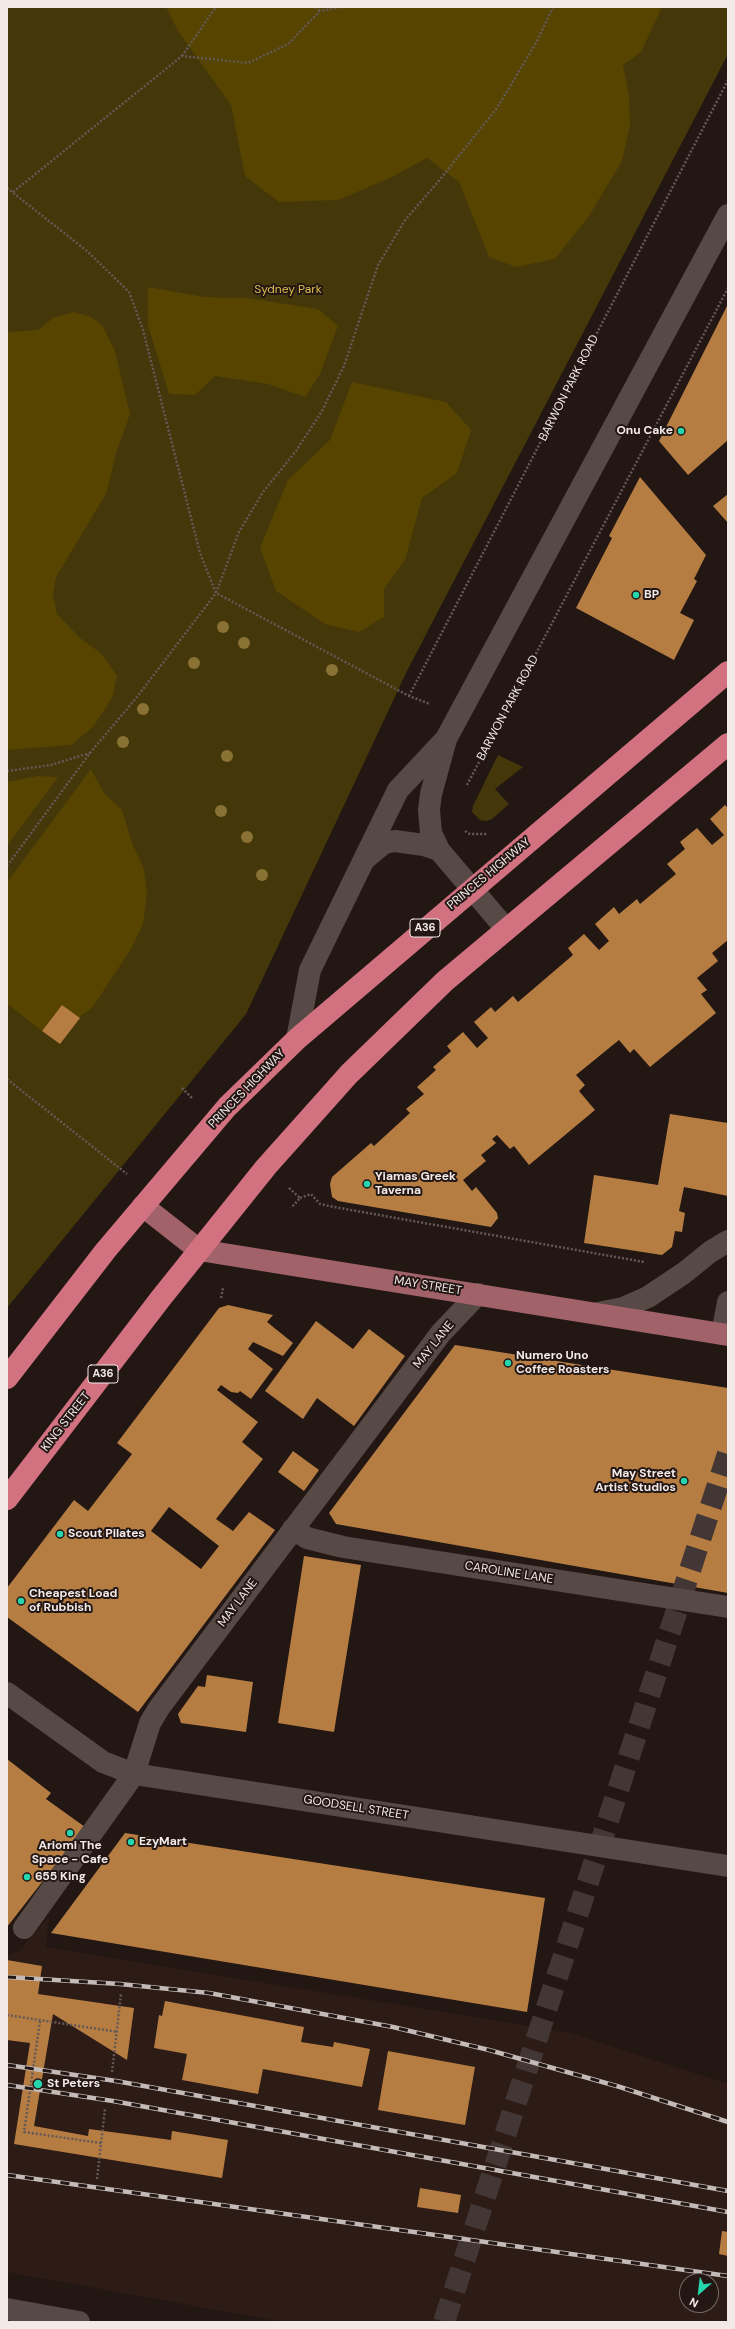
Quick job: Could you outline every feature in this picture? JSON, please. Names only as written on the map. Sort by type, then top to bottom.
[{"type":"highway","name":"PRINCES HIGHWAY","points":[[143,1206],[227,1107],[297,1039],[472,888],[728,672]]},
{"type":"highway","name":"A36","points":[[199,1250],[276,1154],[349,1074],[440,986],[728,744]]},
{"type":"highway","name":"A36","points":[[7,1378],[143,1206]]},
{"type":"highway","name":"KING STREET","points":[[7,1499],[199,1250]]},
{"type":"main road","name":"MAY STREET","points":[[143,1206],[199,1250],[725,1334]]},
{"type":"street","points":[[297,1039],[310,970],[398,790],[446,739],[728,215]]},
{"type":"street","points":[[446,739],[429,810],[431,833],[439,850],[506,929]]},
{"type":"street","points":[[365,859],[384,843],[395,841],[424,845],[439,850]]},
{"type":"street","points":[[598,1313],[623,1308],[648,1297],[684,1273],[710,1252],[728,1241]]},
{"type":"street","name":"MAY LANE","points":[[24,1928],[134,1774],[150,1723],[159,1708],[441,1333],[478,1294]]},
{"type":"street","points":[[725,1334],[728,1302]]},
{"type":"street","name":"CAROLINE LANE","points":[[293,1529],[307,1538],[343,1547],[728,1607]]},
{"type":"street","name":"GOODSELL STREET","points":[[7,1694],[103,1762],[134,1774],[728,1866]]},
{"type":"street","points":[[7,2309],[79,2322]]},
{"type":"path","points":[[13,192],[182,56],[216,7]]},
{"type":"path","points":[[315,7],[320,12]]},
{"type":"path","points":[[182,56],[248,63],[288,44],[320,12],[341,7]]},
{"type":"path","points":[[7,866],[90,753],[137,697],[216,593],[239,532],[263,492],[296,451],[322,411],[344,366],[378,265],[405,220],[496,108],[536,43],[553,7]]},
{"type":"path","name":"BARWON PARK ROAD","points":[[409,696],[728,80]]},
{"type":"path","points":[[7,188],[87,251],[129,292],[143,330],[200,553],[216,593],[409,696],[459,715]]},
{"type":"path","name":"BARWON PARK ROAD","points":[[467,786],[728,288]]},
{"type":"path","points":[[7,771],[51,766],[90,753]]},
{"type":"path","points":[[460,826],[470,834],[487,834]]},
{"type":"path","points":[[7,1079],[127,1174]]},
{"type":"path","points":[[182,1088],[199,1105]]},
{"type":"path","points":[[288,1187],[300,1198]]},
{"type":"path","points":[[291,1208],[300,1198],[311,1194],[320,1204],[334,1207],[650,1263]]},
{"type":"path","points":[[221,1298],[223,1288]]},
{"type":"path","points":[[112,2072],[118,2032],[121,1994]]},
{"type":"path","points":[[7,2015],[118,2032]]},
{"type":"path","points":[[40,2021],[24,2132],[101,2143]]},
{"type":"path","points":[[97,2179],[105,2109]]},
{"type":"shaded area","points":[[166,7],[662,7],[641,52],[623,65],[629,96],[630,125],[622,161],[589,216],[555,259],[516,267],[489,257],[459,182],[427,158],[390,178],[338,200],[279,202],[245,176],[231,105],[178,31]]},
{"type":"shaded area","points":[[148,287],[204,297],[247,298],[318,309],[338,326],[320,374],[305,397],[268,384],[215,376],[195,395],[169,394],[148,325]]},
{"type":"shaded area","points":[[73,312],[89,316],[102,325],[115,351],[130,414],[116,453],[107,492],[56,577],[53,595],[57,614],[80,638],[102,654],[117,676],[112,698],[93,727],[71,745],[7,750],[7,332],[38,330],[53,318]]},
{"type":"shaded area","points":[[352,382],[446,402],[471,430],[457,473],[422,498],[405,560],[384,589],[384,617],[359,632],[325,624],[276,591],[260,548],[288,480],[330,440]]},
{"type":"shaded area","points":[[91,769],[104,793],[122,810],[132,843],[144,869],[147,894],[143,924],[131,949],[92,1008],[79,1017],[62,1005],[42,1031],[9,1005],[7,1007],[7,882]]},
{"type":"shaded area","points":[[38,776],[58,777],[7,846],[7,782]]},
{"type":"shaded area","points":[[49,1917],[46,1947],[571,2033],[728,2084],[728,2322],[283,2322],[7,2272],[7,1955],[19,1951]]},
{"type":"green space","name":"Sydney Park","points":[[7,7],[728,7],[728,54],[407,671],[246,1014],[7,1308]]},
{"type":"green space","points":[[498,755],[523,767],[495,789],[509,804],[492,819],[486,821],[480,820],[472,812],[473,806]]},
{"type":"building","points":[[728,304],[728,440],[688,475],[659,441]]},
{"type":"building","points":[[640,477],[706,555],[694,579],[697,581],[680,613],[694,620],[674,660],[576,608],[612,538],[609,536]]},
{"type":"building","points":[[728,494],[728,523],[713,506]]},
{"type":"building","points":[[725,805],[728,808],[728,940],[712,953],[718,961],[697,978],[707,990],[701,994],[716,1013],[650,1067],[634,1049],[630,1053],[619,1040],[576,1075],[585,1085],[579,1091],[595,1110],[529,1165],[514,1146],[510,1149],[497,1135],[492,1139],[496,1143],[481,1155],[486,1161],[463,1180],[472,1191],[476,1187],[497,1213],[498,1218],[491,1227],[338,1201],[332,1197],[330,1184],[332,1177],[371,1143],[374,1146],[410,1113],[406,1109],[424,1094],[417,1087],[436,1070],[433,1067],[451,1051],[447,1046],[463,1032],[477,1048],[488,1038],[474,1022],[491,1007],[495,1012],[513,996],[518,1002],[573,955],[568,948],[584,934],[599,950],[609,941],[595,924],[614,907],[619,914],[637,899],[640,904],[676,874],[667,864],[685,849],[680,842],[697,828],[712,845],[724,835],[710,819]]},
{"type":"building","points":[[62,1005],[80,1018],[60,1044],[42,1031]]},
{"type":"building","points":[[670,1114],[728,1123],[728,1196],[684,1187],[679,1211],[685,1213],[682,1232],[675,1231],[672,1247],[662,1255],[584,1243],[594,1175],[658,1185]]},
{"type":"building","points":[[228,1305],[273,1315],[267,1322],[293,1343],[283,1356],[253,1342],[248,1349],[273,1369],[251,1399],[240,1391],[238,1393],[231,1392],[221,1385],[217,1390],[258,1422],[242,1442],[263,1459],[216,1519],[233,1531],[249,1512],[275,1530],[138,1712],[7,1617],[7,1588],[74,1500],[88,1511],[132,1454],[117,1443],[219,1308]],"holes":[[[169,1507],[219,1546],[201,1569],[151,1531]]]},
{"type":"building","points":[[316,1321],[353,1349],[369,1329],[405,1356],[354,1426],[317,1398],[303,1419],[265,1391]]},
{"type":"building","points":[[455,1345],[728,1388],[728,1593],[336,1524],[329,1513]]},
{"type":"building","points":[[293,1451],[319,1470],[304,1491],[278,1472]]},
{"type":"building","points":[[304,1556],[361,1565],[334,1732],[278,1723]]},
{"type":"building","points":[[207,1675],[253,1682],[246,1732],[181,1723],[178,1714],[198,1686],[205,1687]]},
{"type":"building","name":"655 King","points":[[7,1759],[51,1793],[46,1799],[85,1827],[7,1927]]},
{"type":"building","points":[[125,1833],[545,1898],[527,2012],[51,1933]]},
{"type":"building","points":[[7,1960],[42,1966],[38,1994],[134,2008],[127,2060],[53,2014],[34,2126],[88,2136],[89,2129],[171,2140],[172,2131],[228,2140],[222,2178],[14,2144],[30,2043],[7,2040]]},
{"type":"building","points":[[165,2001],[304,2027],[301,2042],[333,2047],[334,2042],[370,2049],[362,2087],[263,2069],[258,2094],[182,2080],[187,2054],[154,2048],[159,2015],[162,2016]]},
{"type":"building","points":[[388,2051],[475,2067],[465,2125],[378,2110]]},
{"type":"building","points":[[420,2188],[461,2195],[458,2213],[417,2207]]},
{"type":"building","points":[[722,2231],[728,2232],[728,2256],[719,2254]]},
{"type":"tunnel","points":[[444,2322],[728,1454]]},
{"type":"railway","points":[[7,1977],[120,1984],[209,1993],[393,2027],[489,2050],[620,2087],[728,2122]]},
{"type":"railway","points":[[7,2065],[116,2081],[728,2191]]},
{"type":"railway","points":[[7,2085],[113,2101],[728,2212]]},
{"type":"railway","points":[[7,2175],[728,2276]]},
{"type":"place","name":"Onu Cake","points":[[681,431]]},
{"type":"place","name":"BP","points":[[636,595]]},
{"type":"place","name":"Yiamas Greek Taverna","points":[[367,1184]]},
{"type":"place","name":"Numero Uno Coffee Roasters","points":[[508,1363]]},
{"type":"place","name":"May Street Artist Studios","points":[[684,1481]]},
{"type":"place","name":"Scout Pilates","points":[[60,1534]]},
{"type":"place","name":"Cheapest Load of Rubbish","points":[[21,1601]]},
{"type":"place","name":"Ariomi The Space - Cafe","points":[[70,1833]]},
{"type":"place","name":"EzyMart","points":[[131,1842]]},
{"type":"place","name":"655 King","points":[[27,1877]]},
{"type":"place","name":"St Peters","points":[[38,2084]]}]
